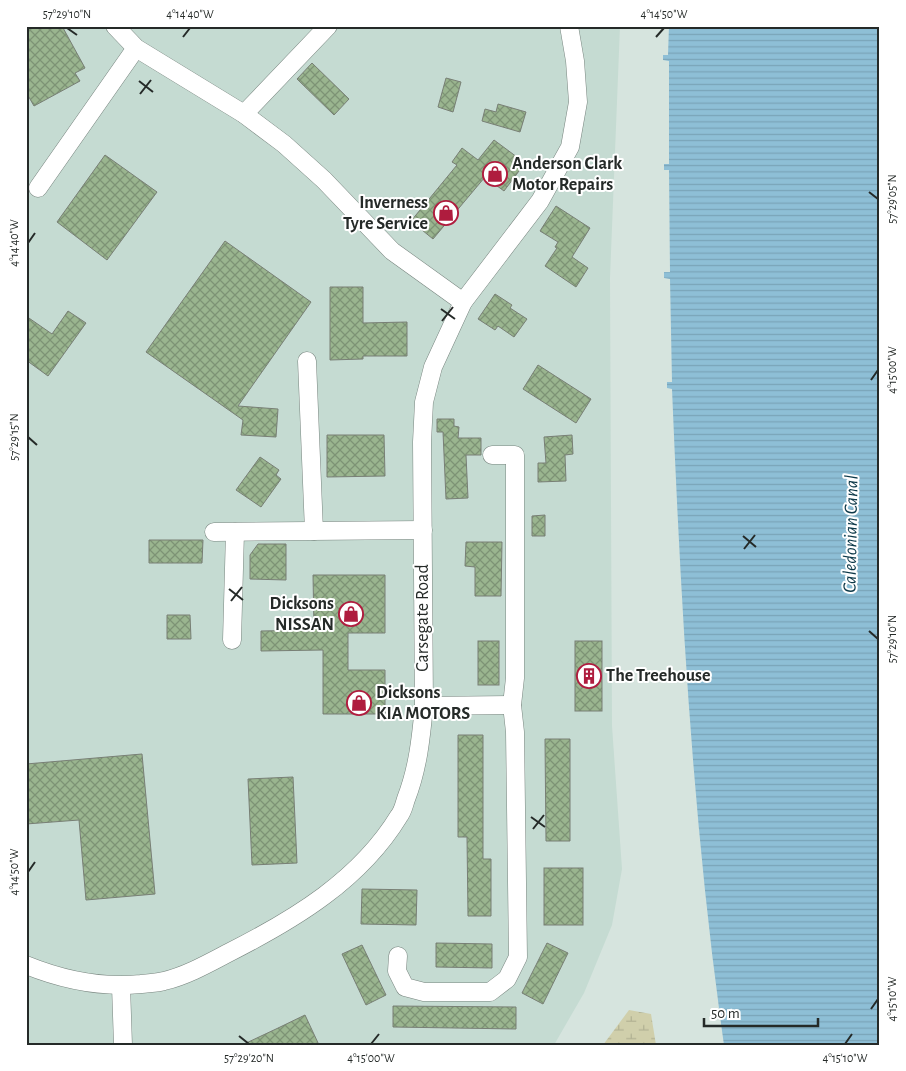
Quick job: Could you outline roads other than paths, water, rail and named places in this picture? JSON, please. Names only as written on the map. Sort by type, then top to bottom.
[{"type":"street","points":[[115,26],[136,48],[244,114],[284,144],[324,180],[392,251],[463,302]]},
{"type":"street","points":[[244,114],[328,26]]},
{"type":"street","name":"Carsegate Road","points":[[26,966],[49,975],[81,982],[121,986],[163,982],[206,965],[255,939],[326,895],[356,871],[400,815],[414,779],[420,748],[424,706],[422,442],[424,402],[433,367],[463,302],[540,202],[570,147],[578,102],[576,61],[568,26]]},
{"type":"street","points":[[38,188],[136,48]]},
{"type":"street","points":[[307,361],[314,531]]},
{"type":"street","points":[[398,956],[397,971],[406,987],[424,992],[490,992],[507,979],[518,957],[515,732],[512,704],[514,678],[515,455],[492,455]]},
{"type":"street","points":[[214,532],[423,530]]},
{"type":"street","points":[[232,640],[235,532]]},
{"type":"street","points":[[424,706],[512,704]]},
{"type":"street","points":[[121,986],[123,1045]]},
{"type":"water","name":"Caledonian Canal","points":[[669,26],[880,26],[880,1045],[724,1045],[713,963],[696,799],[684,635],[672,389],[667,388],[667,382],[672,382],[670,279],[664,278],[664,272],[670,272],[669,170],[664,170],[664,164],[669,164],[669,61],[663,60],[663,55],[668,55]]},
{"type":"place","name":"Anderson Clark Motor Repairs","points":[[495,174]]},
{"type":"place","name":"Inverness Tyre Service","points":[[446,213]]},
{"type":"place","name":"Dicksons NISSAN","points":[[351,614]]},
{"type":"place","name":"The Treehouse","points":[[589,676]]},
{"type":"place","name":"Dicksons KIA MOTORS","points":[[359,703]]}]
